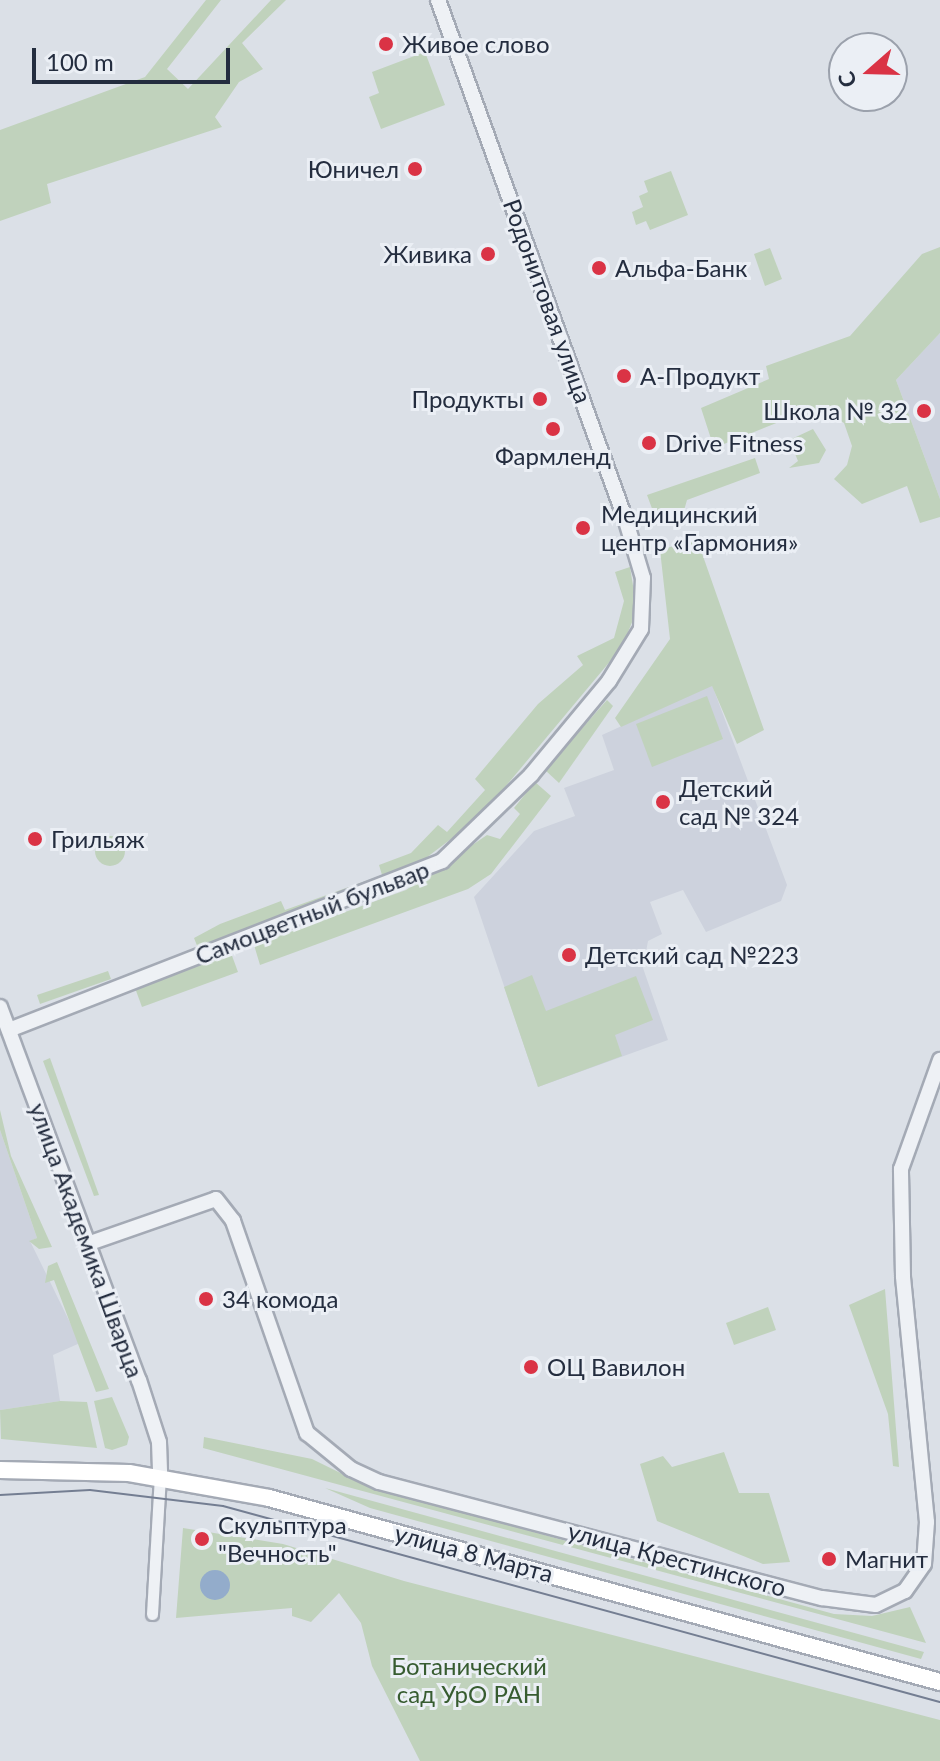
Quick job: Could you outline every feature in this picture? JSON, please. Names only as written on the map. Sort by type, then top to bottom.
[{"type":"main road","name":"улица 8 Марта","points":[[0,1470],[79,1468],[160,1477],[426,1539],[940,1682]]},
{"type":"street","name":"Родонитовая улица","points":[[438,0],[605,456],[643,578],[645,606]]},
{"type":"street","name":"Самоцветный бульвар","points":[[5,1032],[442,861],[531,775],[609,681],[634,644],[645,606]]},
{"type":"street","name":"улица Академика Шварца","points":[[0,1007],[5,1032],[90,1243],[159,1442],[160,1477]]},
{"type":"street","name":"улица Крестинского","points":[[90,1243],[216,1199],[233,1221],[307,1433],[351,1469],[379,1482],[822,1598],[876,1605],[905,1591],[924,1564],[927,1507],[903,1276],[901,1169],[940,1060]]},
{"type":"street","points":[[152,1614],[160,1477]]},
{"type":"shaded area","name":"Школа № 32","points":[[940,333],[940,499],[896,380]]},
{"type":"shaded area","points":[[712,685],[787,885],[781,901],[706,932],[683,890],[650,902],[662,934],[648,941],[643,968],[668,1040],[538,1087],[474,897],[534,831],[575,816],[564,788],[614,770],[602,735]]},
{"type":"shaded area","points":[[0,1130],[37,1238],[30,1241],[80,1343],[53,1355],[60,1401],[0,1410]]},
{"type":"green space","points":[[206,0],[221,0],[167,69],[188,89],[271,0],[286,0],[242,43],[263,69],[239,82],[215,117],[222,127],[47,184],[51,203],[0,221],[0,130],[145,77]]},
{"type":"green space","points":[[425,52],[445,105],[381,129],[369,97],[379,93],[372,72]]},
{"type":"green space","points":[[671,171],[688,215],[650,230],[646,221],[636,225],[632,212],[643,207],[639,196],[648,192],[644,181]]},
{"type":"green space","points":[[940,247],[940,333],[896,380],[940,499],[940,517],[920,523],[907,486],[862,504],[834,479],[847,465],[852,446],[844,423],[827,412],[804,412],[714,448],[701,408],[769,379],[766,366],[850,336],[922,254]]},
{"type":"green space","points":[[770,248],[782,279],[765,286],[754,254]]},
{"type":"green space","points":[[813,429],[826,450],[819,463],[789,468],[798,461],[791,444],[783,443]]},
{"type":"green space","points":[[755,458],[760,473],[687,500],[683,514],[657,522],[647,495]]},
{"type":"green space","points":[[697,539],[764,730],[737,744],[712,686],[621,727],[615,718],[670,639],[660,550]]},
{"type":"green space","points":[[630,567],[637,610],[622,647],[480,817],[418,864],[198,948],[194,938],[220,924],[281,901],[285,910],[382,875],[379,865],[411,853],[438,825],[447,832],[485,790],[475,779],[538,704],[583,665],[577,656],[614,638],[624,601],[615,572]]},
{"type":"green space","points":[[707,696],[723,739],[652,767],[636,724]]},
{"type":"green space","points":[[607,700],[613,706],[559,783],[545,770]]},
{"type":"green space","points":[[535,782],[551,796],[491,874],[468,889],[260,965],[254,945],[406,890],[487,835],[500,839],[520,814],[514,808]]},
{"type":"green space","points":[[110,836],[116,837],[124,845],[124,857],[116,865],[110,866],[104,865],[96,857],[95,851],[96,845],[104,837]]},
{"type":"green space","points":[[231,953],[238,972],[142,1007],[135,988]]},
{"type":"green space","points":[[108,971],[111,979],[40,1004],[37,995]]},
{"type":"green space","points":[[532,975],[546,1011],[636,976],[653,1020],[615,1035],[622,1056],[538,1087],[504,987]]},
{"type":"green space","points":[[50,1058],[99,1195],[94,1196],[43,1061]]},
{"type":"green space","points":[[0,1110],[11,1156],[52,1247],[39,1249],[29,1241],[37,1238],[0,1130]]},
{"type":"green space","points":[[57,1262],[109,1389],[96,1392],[54,1280],[45,1283],[48,1266]]},
{"type":"green space","points":[[885,1289],[899,1467],[893,1466],[888,1414],[849,1305]]},
{"type":"green space","points":[[768,1307],[776,1330],[734,1345],[726,1323]]},
{"type":"green space","points":[[112,1397],[129,1437],[127,1445],[112,1450],[105,1448],[94,1401]]},
{"type":"green space","points":[[60,1401],[87,1402],[97,1448],[1,1439],[0,1410]]},
{"type":"green space","points":[[204,1437],[312,1459],[369,1487],[834,1614],[872,1616],[910,1607],[926,1643],[203,1448]]},
{"type":"green space","points":[[724,1452],[739,1493],[769,1493],[790,1562],[763,1564],[657,1521],[640,1464],[663,1456],[672,1467]]},
{"type":"green space","points":[[325,1488],[924,1652],[921,1659],[370,1508]]},
{"type":"green space","name":"Ботанический сад УрО РАН","points":[[183,1528],[283,1544],[404,1581],[940,1720],[940,1761],[420,1761],[372,1666],[361,1623],[339,1593],[311,1622],[292,1616],[292,1608],[176,1618]]},
{"type":"water","points":[[215,1570],[225,1575],[230,1585],[225,1595],[215,1600],[205,1595],[200,1585],[205,1575]]},
{"type":"tram line","points":[[0,1495],[90,1490],[223,1506],[940,1702]]},
{"type":"place","name":"Живое слово","points":[[386,44]]},
{"type":"place","name":"Юничел","points":[[415,169]]},
{"type":"place","name":"Живика","points":[[488,254]]},
{"type":"place","name":"Альфа-Банк","points":[[599,268]]},
{"type":"place","name":"А-Продукт","points":[[624,376]]},
{"type":"place","name":"Продукты","points":[[540,399]]},
{"type":"place","name":"Школа № 32","points":[[924,411]]},
{"type":"place","name":"Фармленд","points":[[553,429]]},
{"type":"place","name":"Drive Fitness","points":[[649,443]]},
{"type":"place","name":"Медицинский центр «Гармония»","points":[[583,528]]},
{"type":"place","name":"Детский сад № 324","points":[[663,802]]},
{"type":"place","name":"Грильяж","points":[[35,839]]},
{"type":"place","name":"Детский сад №223","points":[[569,955]]},
{"type":"place","name":"34 комода","points":[[206,1299]]},
{"type":"place","name":"ОЦ Вавилон","points":[[531,1367]]},
{"type":"place","name":"Скульптура \"Вечность\"","points":[[202,1539]]},
{"type":"place","name":"Магнит","points":[[829,1559]]}]
